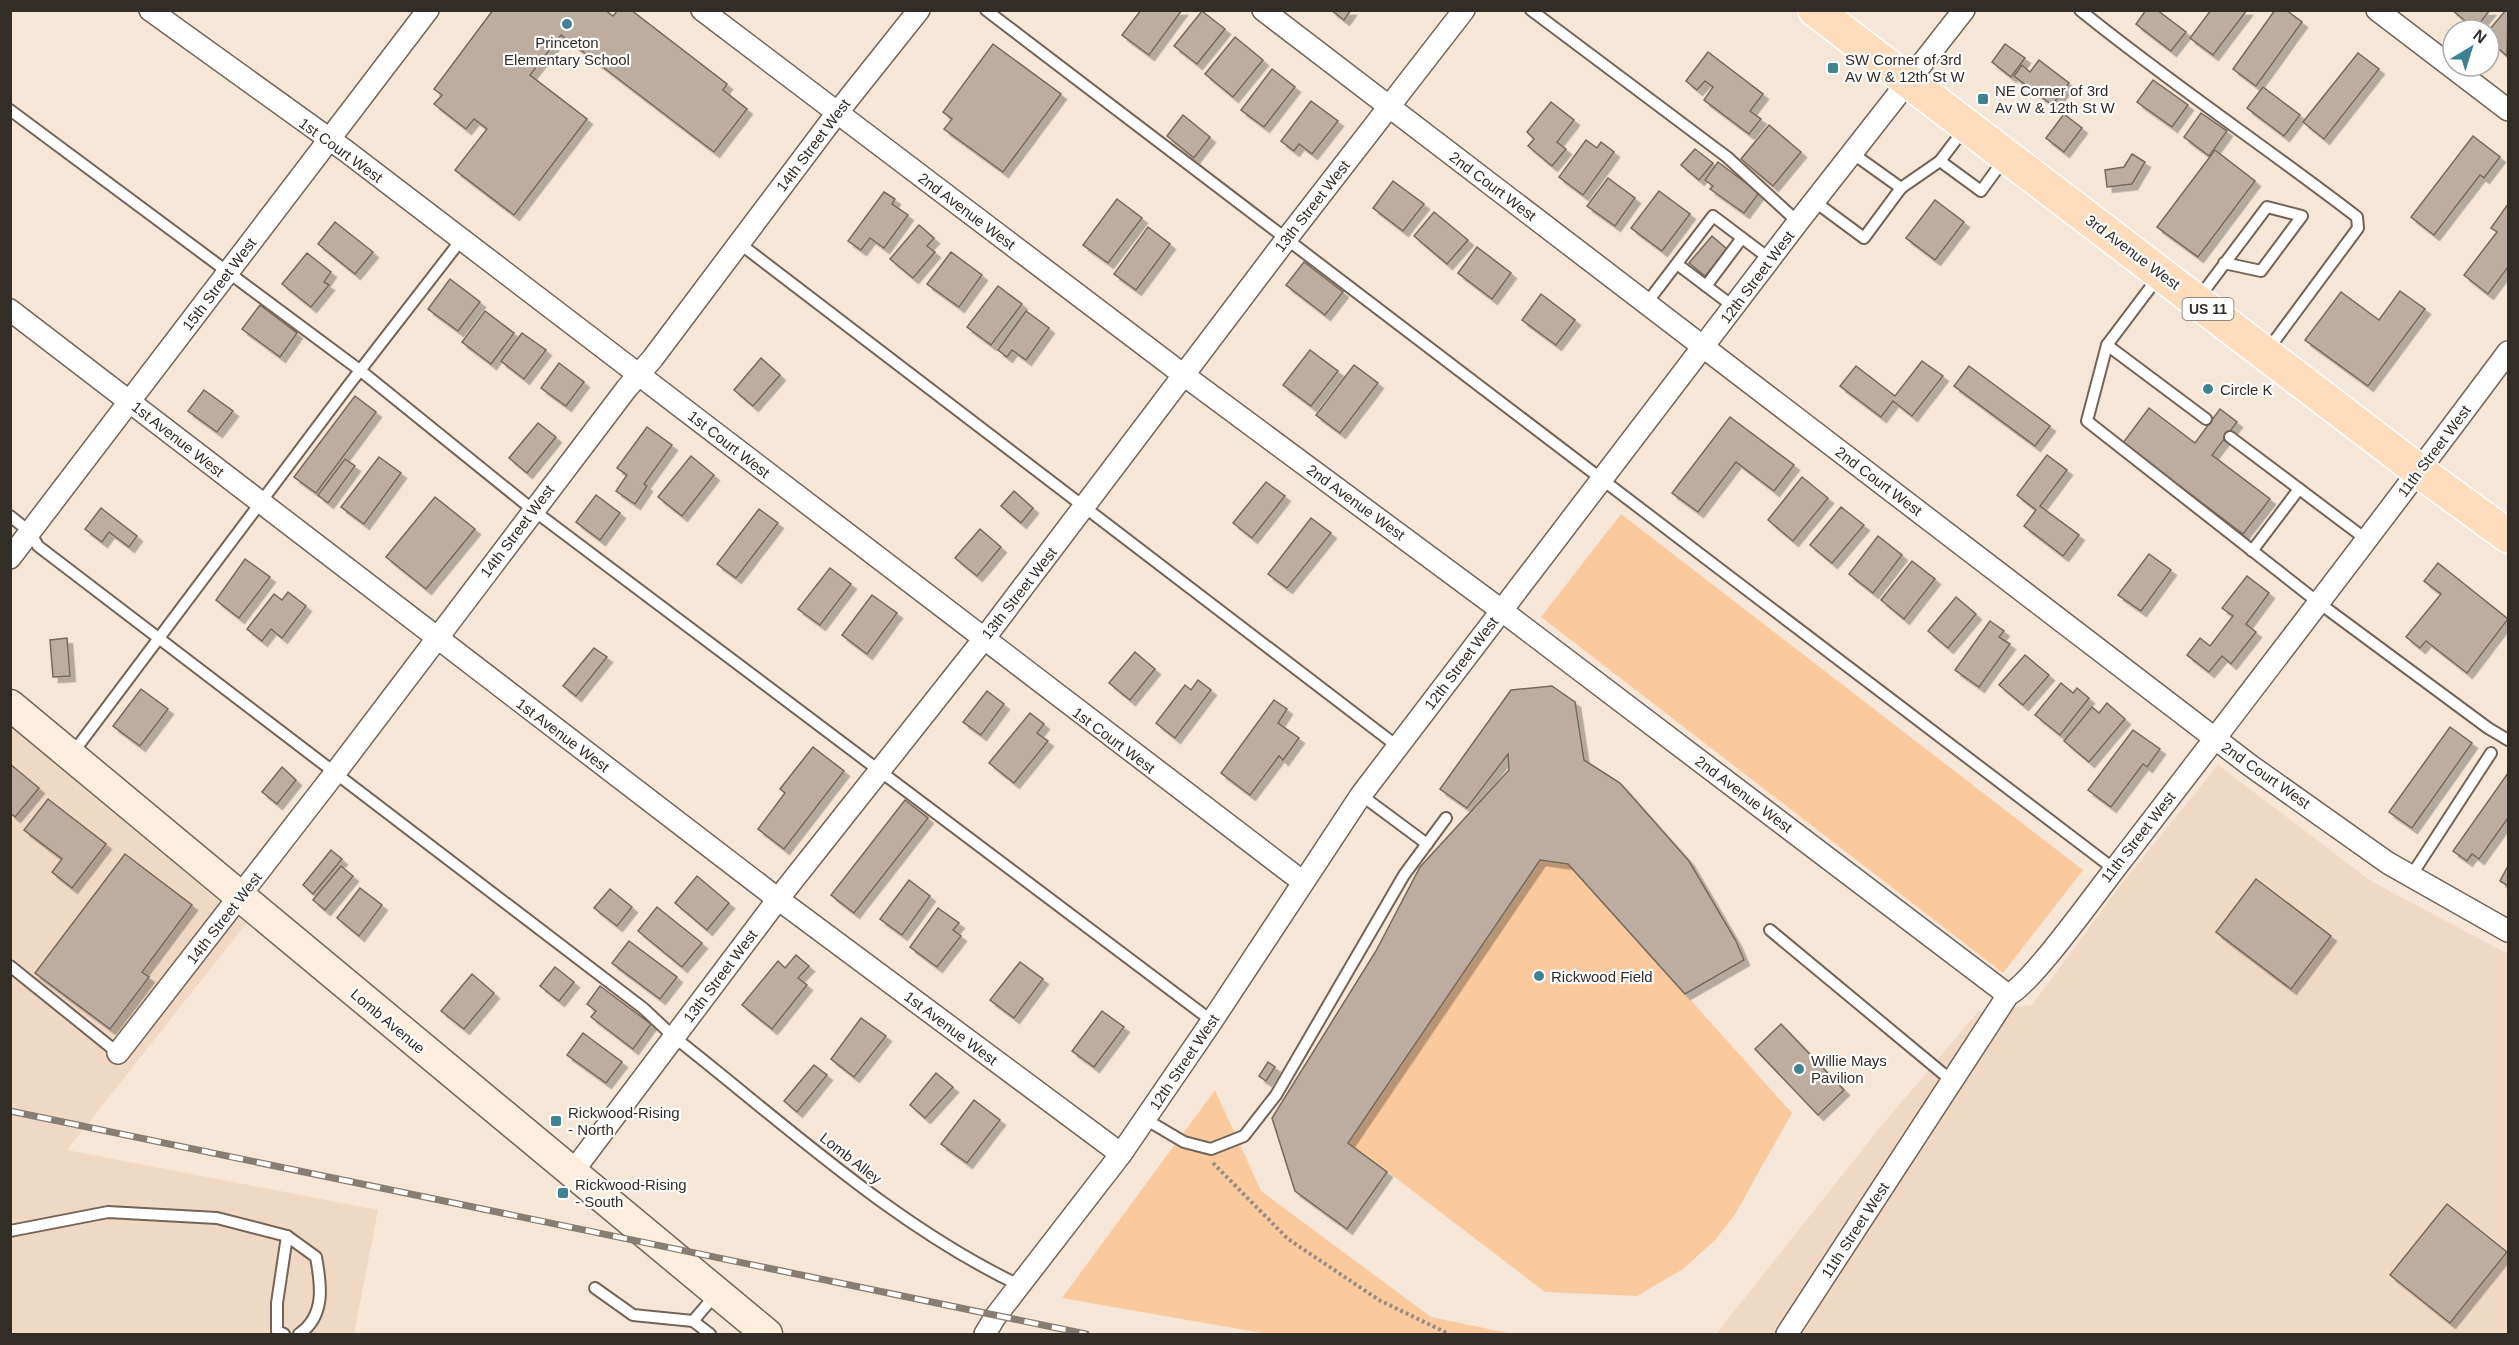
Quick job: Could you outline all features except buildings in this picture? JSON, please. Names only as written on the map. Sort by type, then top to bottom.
[{"type":"main road","name":"3rd Avenue West","points":[[1815,10],[2508,536]]},
{"type":"main road","name":"Lomb Avenue","points":[[10,705],[571,1174],[717,1293],[759,1332]]},
{"type":"street","name":"1st Court West","points":[[150,10],[461,240],[1303,882]]},
{"type":"street","name":"2nd Avenue West","points":[[702,10],[1185,376],[1501,610],[2008,995]]},
{"type":"street","name":"14th Street West","points":[[118,1053],[335,774],[533,510],[639,375],[837,113],[919,10]]},
{"type":"street","name":"2nd Court West","points":[[1263,10],[2215,738],[2388,862],[2508,931]]},
{"type":"street","name":"13th Street West","points":[[571,1174],[778,899],[983,640],[1288,237],[1464,10]]},
{"type":"street","name":"12th Street West","points":[[985,1335],[995,1317],[1021,1287],[1121,1154],[1361,795],[1397,746],[1704,348],[1814,201],[1964,10]]},
{"type":"street","points":[[2377,10],[2508,110]]},
{"type":"street","name":"15th Street West","points":[[10,558],[425,12]]},
{"type":"street","name":"1st Avenue West","points":[[10,310],[778,899],[1121,1154]]},
{"type":"street","name":"11th Street West","points":[[1788,1335],[2008,995],[2034,972],[2420,471],[2508,352]]},
{"type":"lane","points":[[986,10],[1288,237],[1601,480],[2114,869]]},
{"type":"lane","points":[[1531,10],[1727,157],[1798,222]]},
{"type":"lane","points":[[2080,10],[2133,54],[2279,156],[2357,217],[2358,228],[2265,353]]},
{"type":"lane","points":[[10,110],[361,371],[533,510],[1212,1021]]},
{"type":"lane","points":[[1814,201],[1864,237],[1901,188],[1940,162],[1966,125]]},
{"type":"lane","points":[[1852,153],[1901,188]]},
{"type":"lane","points":[[1940,162],[1981,191],[2007,156]]},
{"type":"lane","points":[[2197,300],[2224,264],[2267,207],[2302,216],[2260,271],[2224,264]]},
{"type":"lane","points":[[1646,304],[1677,264],[1696,246],[1713,216],[1770,259]]},
{"type":"lane","points":[[1706,286],[1720,264],[1742,238]]},
{"type":"lane","points":[[71,756],[461,240]]},
{"type":"lane","points":[[739,243],[1397,746]]},
{"type":"lane","points":[[1677,264],[1734,307]]},
{"type":"lane","points":[[2161,273],[2107,345],[2087,421],[2319,603],[2488,728],[2508,740]]},
{"type":"lane","points":[[2107,345],[2206,419]]},
{"type":"lane","points":[[2230,437],[2367,540]]},
{"type":"lane","points":[[2252,551],[2299,489]]},
{"type":"lane","name":"Lomb Alley","points":[[10,516],[30,532],[38,546],[643,1008],[674,1037],[910,1224],[979,1266],[1021,1287]]},
{"type":"lane","points":[[2411,876],[2491,753]]},
{"type":"lane","points":[[1361,795],[1427,844]]},
{"type":"lane","points":[[1145,1119],[1184,1142],[1211,1149],[1244,1136],[1276,1095],[1404,875],[1446,818]]},
{"type":"lane","points":[[1770,930],[1952,1081]]},
{"type":"lane","points":[[10,966],[118,1053]]},
{"type":"lane","points":[[10,1231],[108,1212],[217,1218],[287,1236],[315,1257],[322,1291],[310,1328],[299,1335]]},
{"type":"lane","points":[[284,1335],[277,1331],[277,1304],[287,1236]]},
{"type":"lane","points":[[595,1288],[633,1315],[693,1321],[710,1335]]},
{"type":"lane","points":[[693,1321],[717,1293]]},
{"type":"path","points":[[1196,1145],[1288,1239],[1379,1300],[1449,1335]]},
{"type":"shaded area","points":[[1621,514],[2083,870],[2003,973],[1541,617]]},
{"type":"shaded area","name":"Rickwood Field","points":[[1552,686],[1579,730],[1584,760],[1620,783],[1689,861],[1736,941],[1744,960],[1685,994],[1792,1113],[1734,1216],[1715,1240],[1683,1269],[1637,1296],[1545,1292],[1388,1172],[1347,1229],[1295,1191],[1272,1118],[1375,951],[1420,867],[1509,770],[1508,755],[1467,808],[1440,789],[1511,690]]},
{"type":"shaded area","points":[[10,722],[249,920],[67,1150],[378,1210],[354,1334],[11,1334]]},
{"type":"shaded area","points":[[2218,765],[2371,881],[2508,954],[2508,1334],[1716,1334],[1882,1125],[1978,1012],[2032,1005],[2120,886]]},
{"type":"shaded area","points":[[1215,1090],[1261,1191],[1431,1317],[1513,1334],[1267,1334],[1062,1298]]},
{"type":"railway","points":[[10,1111],[1086,1334]]},
{"type":"place","name":"Princeton Elementary School","points":[[567,24]]},
{"type":"place","name":"SW Corner of 3rd Av W & 12th St W","points":[[1833,68]]},
{"type":"place","name":"NE Corner of 3rd Av W & 12th St W","points":[[1983,99]]},
{"type":"place","name":"Circle K","points":[[2208,389]]},
{"type":"place","name":"Rickwood Field","points":[[1539,976]]},
{"type":"place","name":"Willie Mays Pavilion","points":[[1799,1069]]},
{"type":"place","name":"Rickwood-Rising - North","points":[[556,1121]]},
{"type":"place","name":"Rickwood-Rising - South","points":[[563,1193]]}]
